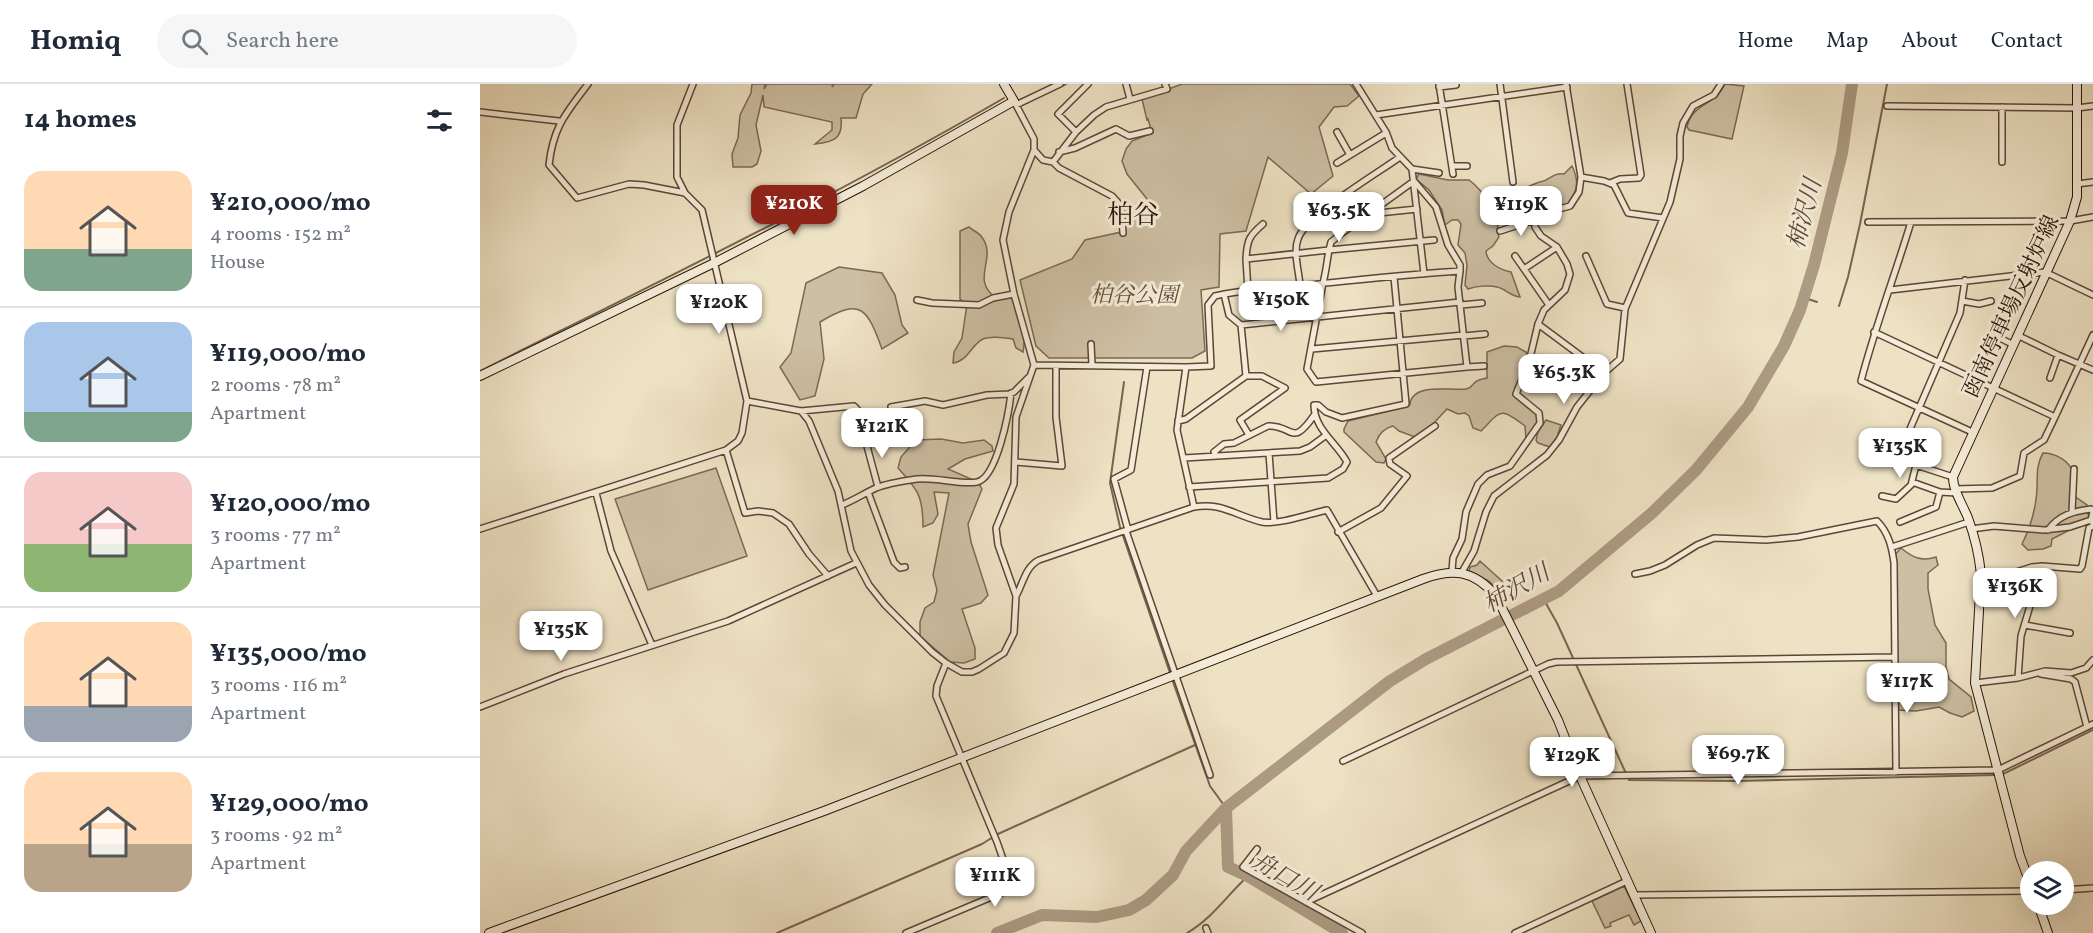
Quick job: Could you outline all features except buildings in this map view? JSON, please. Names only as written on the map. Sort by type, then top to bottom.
[{"type":"street","points":[[588,84],[560,121],[550,153],[549,165],[577,198],[629,184],[685,193]]},
{"type":"street","points":[[480,529],[726,450],[738,441],[742,433],[747,401],[711,243],[702,210],[685,193],[677,177],[677,125],[693,84]]},
{"type":"street","points":[[480,376],[862,186],[1015,103],[1060,84]]},
{"type":"street","points":[[1076,132],[1058,114],[1088,84]]},
{"type":"street","points":[[1126,84],[1130,99]]},
{"type":"street","points":[[1053,162],[1076,132],[1094,115],[1107,106],[1167,89],[1165,84]]},
{"type":"street","points":[[1356,84],[1376,115],[1392,148],[1412,169],[1424,273]]},
{"type":"street","points":[[1500,84],[1513,182]]},
{"type":"street","points":[[1610,183],[1620,179],[1639,178],[1641,175],[1627,84]]},
{"type":"street","points":[[1462,573],[1474,551],[1486,512],[1494,496],[1547,456],[1559,440],[1577,407],[1604,373],[1620,359],[1625,308],[1670,202],[1678,168],[1680,130],[1693,106],[1714,95],[1721,84]]},
{"type":"street","name":"函南停車場反射炉線","points":[[1953,477],[1992,387],[2070,221],[2077,196],[2077,84]]},
{"type":"street","points":[[801,411],[809,421],[842,505],[847,540],[856,563],[885,606],[946,663],[962,672],[972,672],[1004,653],[1014,633],[1016,596],[996,536],[998,520],[1014,484],[1016,417],[1034,365],[1014,294],[1003,240],[1010,212],[1034,150],[1034,139],[1004,85]]},
{"type":"street","points":[[1453,174],[1439,86],[1456,85]]},
{"type":"street","points":[[1376,115],[1567,85],[1581,177],[1579,192],[1570,206],[1559,209],[1540,208],[1534,213],[1534,220],[1539,234],[1557,248],[1568,264],[1570,273],[1565,290],[1549,305],[1538,324],[1527,369],[1516,394],[1539,413],[1540,423],[1510,466],[1487,475],[1478,484],[1467,512],[1462,539],[1453,558],[1452,571]]},
{"type":"street","points":[[1887,106],[2077,108],[2093,106]]},
{"type":"street","points":[[2002,107],[2002,162]]},
{"type":"street","points":[[480,112],[560,121]]},
{"type":"street","points":[[1059,152],[1075,148],[1116,129],[1129,136],[1150,131]]},
{"type":"street","points":[[1337,132],[1350,155]]},
{"type":"street","points":[[1336,163],[1386,133]]},
{"type":"street","points":[[1034,150],[1043,160],[1053,162],[1059,168],[1112,196],[1121,206],[1122,233]]},
{"type":"street","points":[[1300,285],[1297,242],[1302,230],[1325,209],[1400,157]]},
{"type":"street","points":[[1452,166],[1467,166]]},
{"type":"street","points":[[1412,169],[1439,173]]},
{"type":"street","points":[[1581,177],[1610,183],[1616,188],[1628,213],[1663,219]]},
{"type":"street","points":[[1414,181],[1331,242],[1307,372],[1316,382],[1484,366]]},
{"type":"street","points":[[1414,181],[1436,207],[1448,245],[1461,265],[1458,287],[1467,367]]},
{"type":"street","points":[[2077,184],[2093,182]]},
{"type":"street","points":[[1368,214],[1417,209]]},
{"type":"street","points":[[1868,222],[2070,221],[2093,217]]},
{"type":"street","points":[[1500,231],[1534,220]]},
{"type":"street","points":[[1911,222],[1874,332],[1861,381],[1972,432]]},
{"type":"street","points":[[1248,291],[1247,243],[1251,234],[1263,224]]},
{"type":"street","points":[[1246,259],[1297,252],[1434,240]]},
{"type":"street","points":[[1524,269],[1557,248]]},
{"type":"street","points":[[1515,256],[1549,305]]},
{"type":"street","points":[[1586,256],[1607,304],[1625,308]]},
{"type":"street","points":[[1034,365],[1211,366],[1208,305],[1215,296],[1300,285],[1460,271]]},
{"type":"street","points":[[1890,290],[2045,272],[2093,295]]},
{"type":"street","points":[[1190,487],[1322,479],[1334,476],[1343,469],[1346,459],[1325,436],[1315,414],[1316,405],[1342,418],[1406,404],[1394,277]]},
{"type":"street","points":[[1897,459],[1960,313],[1965,280]]},
{"type":"street","points":[[917,300],[932,303],[980,305],[993,298],[1014,294]]},
{"type":"street","points":[[1224,294],[1229,315],[1241,325],[1246,376]]},
{"type":"street","points":[[1962,301],[1978,303],[1991,301]]},
{"type":"street","points":[[1241,325],[1482,303]]},
{"type":"street","points":[[1538,324],[1604,373]]},
{"type":"street","points":[[1874,332],[2055,417]]},
{"type":"street","points":[[1312,349],[1485,334]]},
{"type":"street","points":[[1990,334],[2013,344]]},
{"type":"street","points":[[2017,335],[2093,370]]},
{"type":"street","points":[[1912,482],[1940,492],[1992,488],[2020,476],[2024,453],[2044,440],[2093,335]]},
{"type":"street","points":[[1091,344],[1092,365]]},
{"type":"street","points":[[2050,378],[2058,355]]},
{"type":"street","points":[[1015,462],[1062,466],[1056,417],[1056,366]]},
{"type":"street","points":[[1147,367],[1131,470],[1114,479],[1127,530],[1210,774]]},
{"type":"street","points":[[1186,367],[1178,434],[1194,507]]},
{"type":"street","points":[[891,407],[925,401],[942,405],[1011,393],[1030,375]]},
{"type":"street","points":[[1178,420],[1192,414],[1246,376],[1262,376],[1285,387],[1240,420],[1249,435]]},
{"type":"street","points":[[842,505],[878,487],[907,480],[927,478],[972,482],[982,480],[989,473],[996,456],[1008,415],[1011,393]]},
{"type":"street","points":[[747,401],[801,411],[854,406],[857,409],[878,487]]},
{"type":"street","points":[[1216,456],[1214,452],[1224,444],[1234,443],[1271,425],[1297,433],[1315,414]]},
{"type":"street","points":[[1338,532],[1381,508],[1407,476],[1390,464],[1389,458],[1435,426]]},
{"type":"street","points":[[863,437],[888,433],[892,443]]},
{"type":"street","points":[[1184,458],[1306,450],[1325,436]]},
{"type":"street","points":[[726,450],[745,513],[758,510],[773,513],[789,524],[809,554],[828,576]]},
{"type":"street","points":[[1269,453],[1274,522]]},
{"type":"street","points":[[1882,496],[1896,499],[1912,482],[1916,465],[1953,477],[1970,526],[1981,574],[1975,682],[2022,861]]},
{"type":"street","points":[[2072,512],[2074,469]]},
{"type":"street","points":[[868,492],[894,562],[897,566],[905,567]]},
{"type":"street","points":[[1900,522],[1936,507],[1940,492]]},
{"type":"street","points":[[596,493],[611,551],[652,645]]},
{"type":"street","points":[[1016,596],[1025,581],[1027,570],[1033,563],[1194,507],[1224,507],[1262,522],[1274,522],[1327,510],[1377,596]]},
{"type":"street","points":[[1981,574],[2007,575],[2042,566],[2080,568],[2092,523],[2091,509],[2072,512],[2054,522],[2048,530]]},
{"type":"street","points":[[1635,574],[1665,565],[1697,545],[1714,538],[1766,540],[1798,537],[1877,521],[1882,526],[1892,547],[1895,582],[1896,772]]},
{"type":"street","points":[[1892,547],[1970,526],[2048,530],[2092,523]]},
{"type":"street","points":[[480,707],[564,674],[728,621],[856,563]]},
{"type":"street","points":[[2018,678],[2021,636],[2042,566]]},
{"type":"street","points":[[489,933],[511,929],[824,811],[1434,574],[1452,571],[1481,581],[1496,596],[1558,720],[1580,776],[1651,933]]},
{"type":"street","points":[[2025,625],[2070,633]]},
{"type":"street","points":[[1342,761],[1556,662],[1895,657]]},
{"type":"street","points":[[1975,682],[2018,678],[2045,671],[2071,673],[2086,668],[2093,660]]},
{"type":"street","points":[[906,933],[1013,888],[936,696],[937,686],[946,663]]},
{"type":"street","points":[[1306,902],[1580,776],[1999,773],[2090,726],[2074,682],[2071,679],[2038,673]]},
{"type":"street","points":[[1257,849],[1243,867],[1362,933]]},
{"type":"street","points":[[1515,933],[1627,881]]},
{"type":"street","points":[[2074,889],[2093,888]]},
{"type":"street","points":[[1634,895],[2020,891]]},
{"type":"street","points":[[2042,915],[2048,933]]},
{"type":"green space","points":[[752,84],[765,84],[764,89],[767,84],[833,84],[832,87],[834,84],[872,84],[863,94],[856,118],[841,118],[841,130],[836,138],[815,144],[832,130],[832,122],[764,107],[763,95],[756,125],[761,151],[757,164],[752,167],[733,167],[732,154],[738,138],[740,115],[751,93]]},
{"type":"green space","name":"柏谷公園","points":[[1182,84],[1350,84],[1359,96],[1347,106],[1334,107],[1319,127],[1333,176],[1311,194],[1268,157],[1246,231],[1220,234],[1219,287],[1201,290],[1205,351],[1192,358],[1049,358],[1036,346],[1020,280],[1072,259],[1085,240],[1121,232],[1127,209],[1151,204],[1127,174],[1122,161],[1132,141],[1152,133],[1142,99]]},
{"type":"green space","points":[[1725,84],[1744,86],[1732,139],[1689,130],[1687,127],[1694,113],[1716,97]]},
{"type":"green space","points":[[1572,166],[1576,177],[1576,187],[1567,206],[1544,203],[1534,207],[1529,218],[1519,215],[1518,205],[1510,203],[1525,188],[1555,175],[1564,174]]},
{"type":"green space","points":[[1419,174],[1448,180],[1469,180],[1493,204],[1499,237],[1486,251],[1487,255],[1495,265],[1511,272],[1520,297],[1494,286],[1468,289],[1465,285],[1467,265],[1465,253],[1458,245],[1461,224],[1458,220],[1452,220],[1445,225],[1442,210],[1429,190],[1416,179]]},
{"type":"green space","points":[[969,227],[980,235],[986,244],[984,276],[988,291],[996,298],[1011,295],[1022,323],[1024,344],[1023,352],[1016,348],[1013,339],[998,337],[983,339],[966,356],[953,363],[954,352],[962,338],[967,304],[960,299],[960,231]]},
{"type":"green space","points":[[839,267],[882,273],[895,295],[902,325],[908,333],[882,349],[872,324],[861,311],[845,310],[820,322],[824,359],[815,396],[800,400],[780,367],[791,353],[806,283]]},
{"type":"green space","points":[[1504,346],[1517,347],[1527,355],[1520,381],[1515,387],[1515,397],[1538,416],[1539,421],[1526,439],[1525,426],[1505,414],[1497,415],[1481,431],[1473,428],[1469,416],[1465,413],[1458,414],[1447,409],[1432,425],[1415,437],[1393,426],[1384,430],[1376,442],[1386,459],[1384,463],[1376,462],[1344,432],[1348,421],[1405,407],[1410,404],[1413,397],[1425,390],[1470,388],[1475,382],[1487,378],[1487,352]]},
{"type":"green space","points":[[1546,420],[1561,425],[1550,447],[1536,440]]},
{"type":"green space","points":[[941,439],[963,443],[984,440],[992,446],[993,451],[965,459],[948,469],[978,482],[982,489],[968,524],[971,542],[988,595],[981,603],[962,609],[975,648],[975,659],[964,663],[950,662],[920,636],[920,622],[925,608],[934,602],[937,590],[933,575],[949,493],[934,492],[938,514],[933,523],[923,527],[922,508],[918,494],[898,468],[901,457],[916,440]]},
{"type":"green space","points":[[2043,453],[2057,456],[2072,469],[2073,481],[2070,493],[2087,505],[2089,520],[2052,539],[2051,546],[2028,550],[2022,544],[2034,511],[2038,470]]},
{"type":"green space","points":[[716,468],[747,556],[648,590],[615,499]]},
{"type":"green space","points":[[1901,548],[1917,558],[1936,557],[1938,565],[1928,573],[1928,589],[1935,625],[1946,643],[1946,667],[1949,679],[1971,697],[1974,711],[1962,717],[1939,707],[1916,711],[1898,710],[1893,557]]},
{"type":"green space","points":[[1480,561],[1502,581],[1508,592],[1502,594],[1489,581],[1469,571],[1470,567],[1477,565]]},
{"type":"green space","points":[[1624,886],[1641,921],[1634,925],[1629,915],[1610,923],[1611,926],[1605,928],[1592,901]]},
{"type":"waterway","points":[[1034,99],[1066,84]]},
{"type":"waterway","name":"柿沢川","points":[[997,933],[1042,915],[1097,917],[1129,910],[1146,900],[1173,875],[1186,851],[1226,808],[1390,681],[1426,659],[1559,591],[1652,513],[1696,470],[1748,407],[1784,346],[1800,310],[1814,265],[1842,153],[1852,84]]},
{"type":"waterway","points":[[1839,306],[1860,224],[1887,84]]},
{"type":"waterway","points":[[480,371],[810,205],[1004,98]]},
{"type":"waterway","points":[[1022,105],[1028,102]]},
{"type":"waterway","points":[[1805,298],[1817,302]]},
{"type":"waterway","points":[[1124,382],[1110,483],[1120,527],[1170,673]]},
{"type":"waterway","points":[[1544,600],[1557,623],[1629,780],[1737,781],[1996,775]]},
{"type":"waterway","points":[[1172,679],[1210,786],[1226,808]]},
{"type":"waterway","points":[[2001,775],[2093,730]]},
{"type":"waterway","points":[[777,933],[982,844],[998,834],[1195,745]]},
{"type":"waterway","name":"舟口川","points":[[1226,808],[1228,867],[1248,876],[1342,933]]},
{"type":"waterway","points":[[1187,933],[1212,914],[1248,876]]},
{"type":"district","name":"柏谷","points":[[1133,214]]}]
